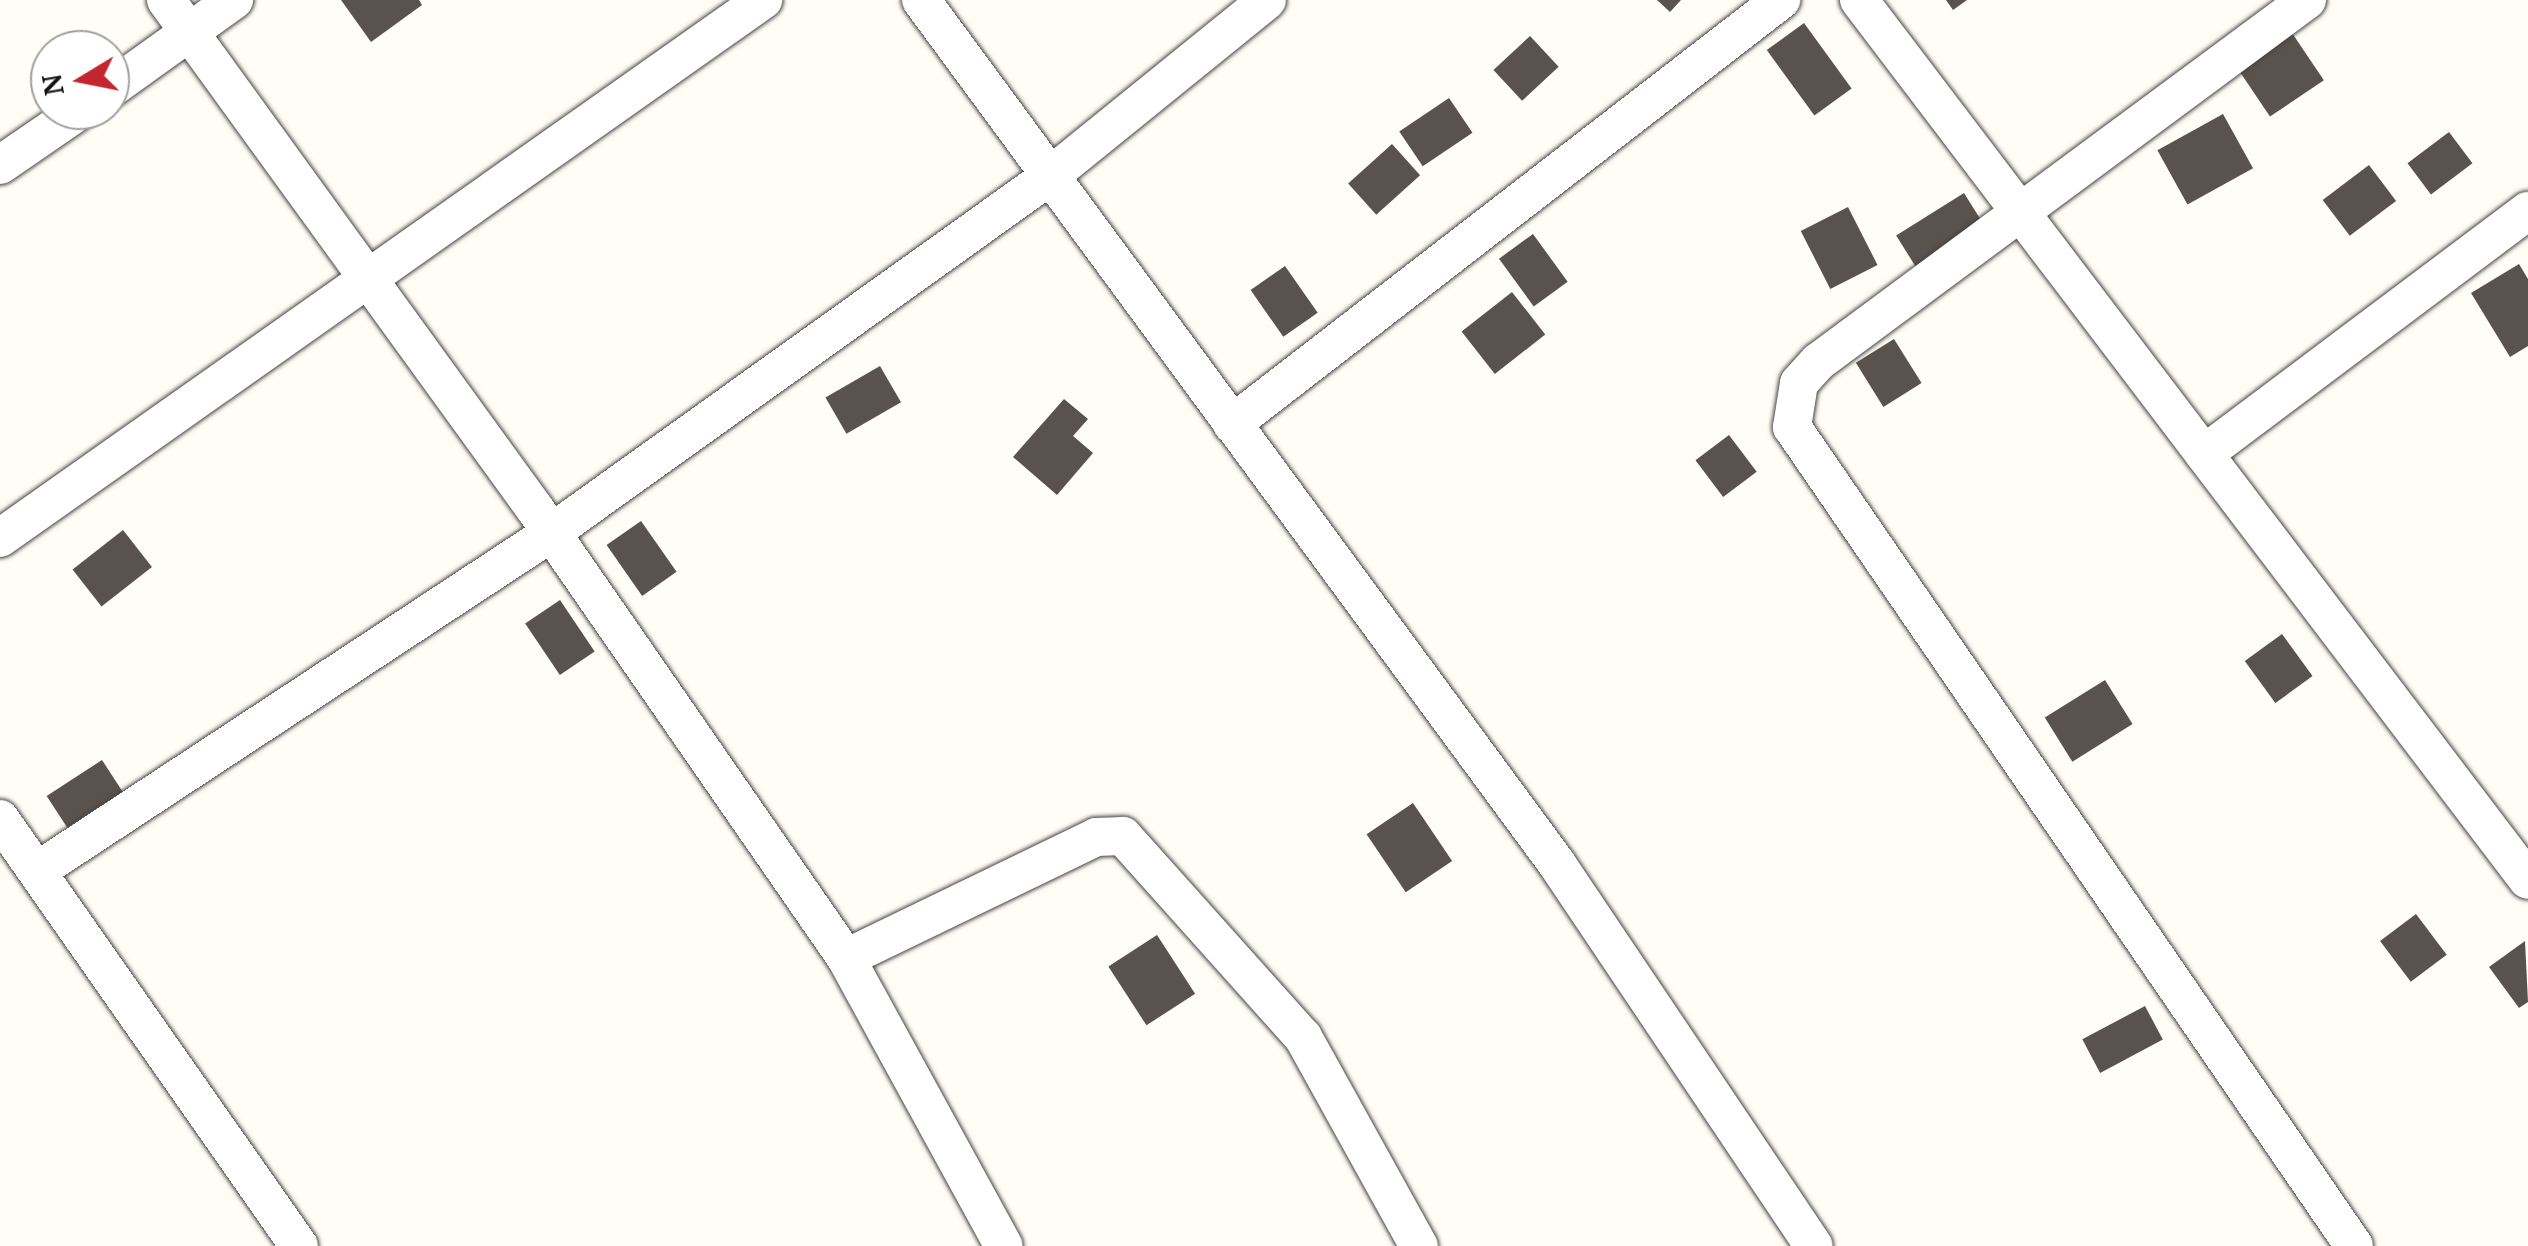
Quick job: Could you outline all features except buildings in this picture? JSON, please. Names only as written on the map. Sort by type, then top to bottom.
[{"type":"street","points":[[166,0],[551,533],[846,958],[1004,1246]]},
{"type":"street","points":[[130,75],[234,0]]},
{"type":"street","points":[[0,538],[370,282],[764,0]]},
{"type":"street","points":[[920,0],[1557,864],[1814,1246]]},
{"type":"street","points":[[36,872],[551,533],[1050,176],[1268,0]]},
{"type":"street","points":[[1232,424],[1781,0]]},
{"type":"street","points":[[1859,0],[2528,880]]},
{"type":"street","points":[[2307,0],[1818,362],[1792,402],[1792,427],[2354,1246]]},
{"type":"street","points":[[0,165],[51,130]]},
{"type":"street","points":[[2204,454],[2528,211]]},
{"type":"street","points":[[0,819],[299,1246]]},
{"type":"street","points":[[846,958],[1096,837],[1122,836],[1302,1037],[1419,1246]]}]
